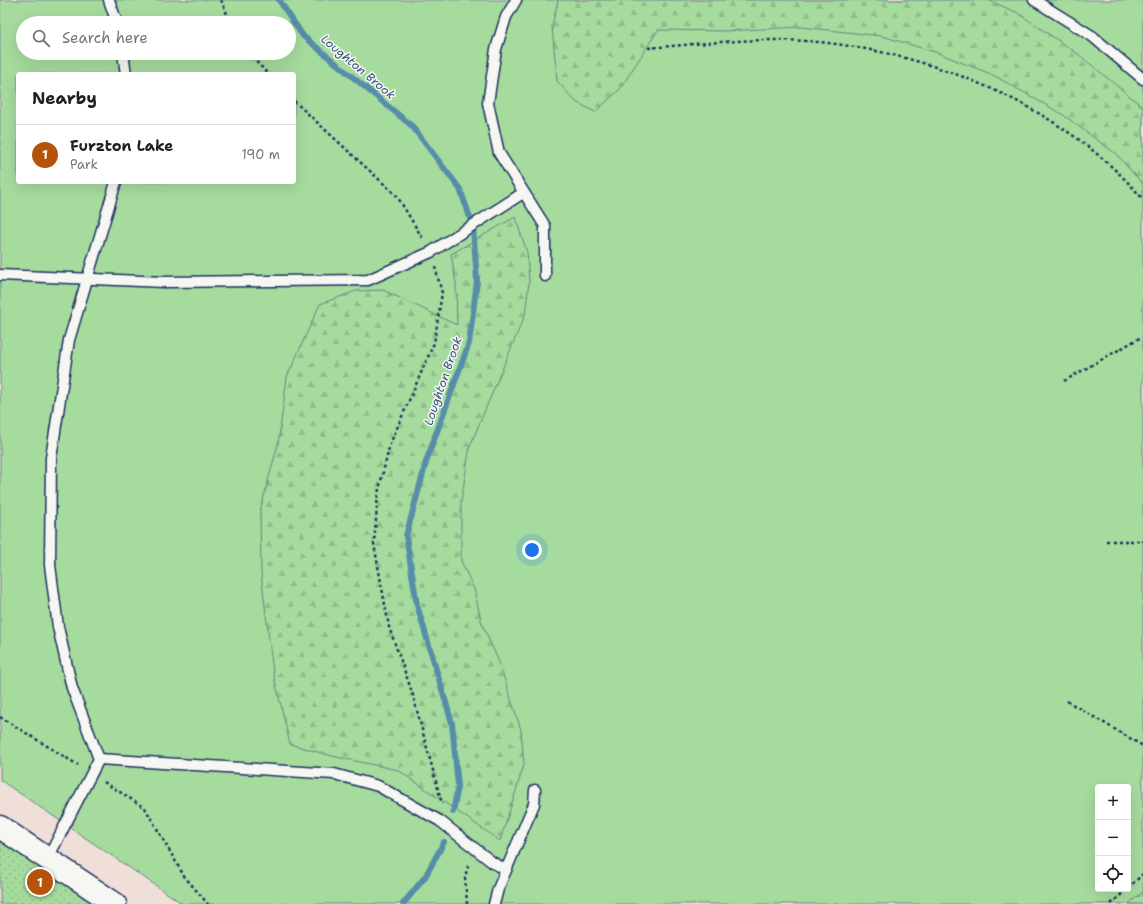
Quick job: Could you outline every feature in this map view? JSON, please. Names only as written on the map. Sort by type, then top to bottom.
[{"type":"street","points":[[0,827],[47,860],[115,904]]},
{"type":"lane","points":[[109,0],[115,16]]},
{"type":"lane","points":[[516,0],[506,17],[496,49],[488,103],[499,152],[523,193],[545,226],[545,276]]},
{"type":"lane","points":[[1034,0],[1092,36],[1143,79]]},
{"type":"lane","points":[[124,60],[126,72]]},
{"type":"lane","points":[[99,759],[72,688],[58,626],[50,565],[51,458],[69,340],[115,184]]},
{"type":"lane","points":[[0,275],[164,282],[368,280],[431,252],[523,193]]},
{"type":"lane","points":[[47,860],[99,759]]},
{"type":"lane","points":[[99,759],[334,774],[378,786],[440,821],[492,862],[506,870]]},
{"type":"lane","points":[[494,904],[506,870],[534,804],[535,790]]},
{"type":"path","points":[[221,0],[228,16]]},
{"type":"path","points":[[648,48],[766,40],[828,43],[897,54],[977,82],[1037,112],[1088,145],[1132,186],[1143,199]]},
{"type":"path","points":[[255,60],[266,72]]},
{"type":"path","points":[[296,104],[396,196],[431,252],[442,293],[434,344],[390,444],[378,493],[374,544],[389,627],[412,692],[443,809]]},
{"type":"path","points":[[1064,381],[1143,336]]},
{"type":"path","points":[[1106,541],[1143,541]]},
{"type":"path","points":[[1067,701],[1143,746]]},
{"type":"path","points":[[0,717],[145,808],[184,876],[208,904]]},
{"type":"path","points":[[467,904],[466,877],[473,847]]},
{"type":"path","points":[[1131,886],[1143,874]]},
{"type":"path","points":[[1111,904],[1125,892]]},
{"type":"green space","points":[[0,0],[1143,0],[1143,904],[183,904],[0,780]]},
{"type":"green space","points":[[558,0],[988,0],[1018,13],[1078,54],[1143,107],[1143,184],[1116,154],[1062,114],[993,75],[938,53],[882,36],[801,27],[724,31],[658,30],[620,89],[595,112],[576,102],[557,81],[552,26]]},
{"type":"green space","points":[[515,217],[527,252],[529,282],[525,315],[470,446],[461,501],[461,561],[474,589],[482,624],[499,662],[521,730],[524,765],[500,841],[398,770],[332,756],[290,744],[273,672],[261,573],[260,511],[278,444],[287,377],[320,304],[356,291],[383,290],[457,325],[456,284],[451,254]]},
{"type":"green space","points":[[0,827],[115,904],[0,904]]},
{"type":"green space","points":[[1143,892],[1143,904],[1128,904]]},
{"type":"waterway","name":"Loughton Brook","points":[[279,0],[290,16]]},
{"type":"waterway","name":"Loughton Brook","points":[[296,26],[303,36],[412,126],[460,189],[473,226],[477,281],[469,343],[427,459],[406,536],[417,605],[452,723],[458,786],[453,812]]},
{"type":"waterway","name":"Loughton Brook","points":[[403,904],[425,877],[444,842]]},
{"type":"place","name":"Furzton Lake","points":[[40,882]]}]
